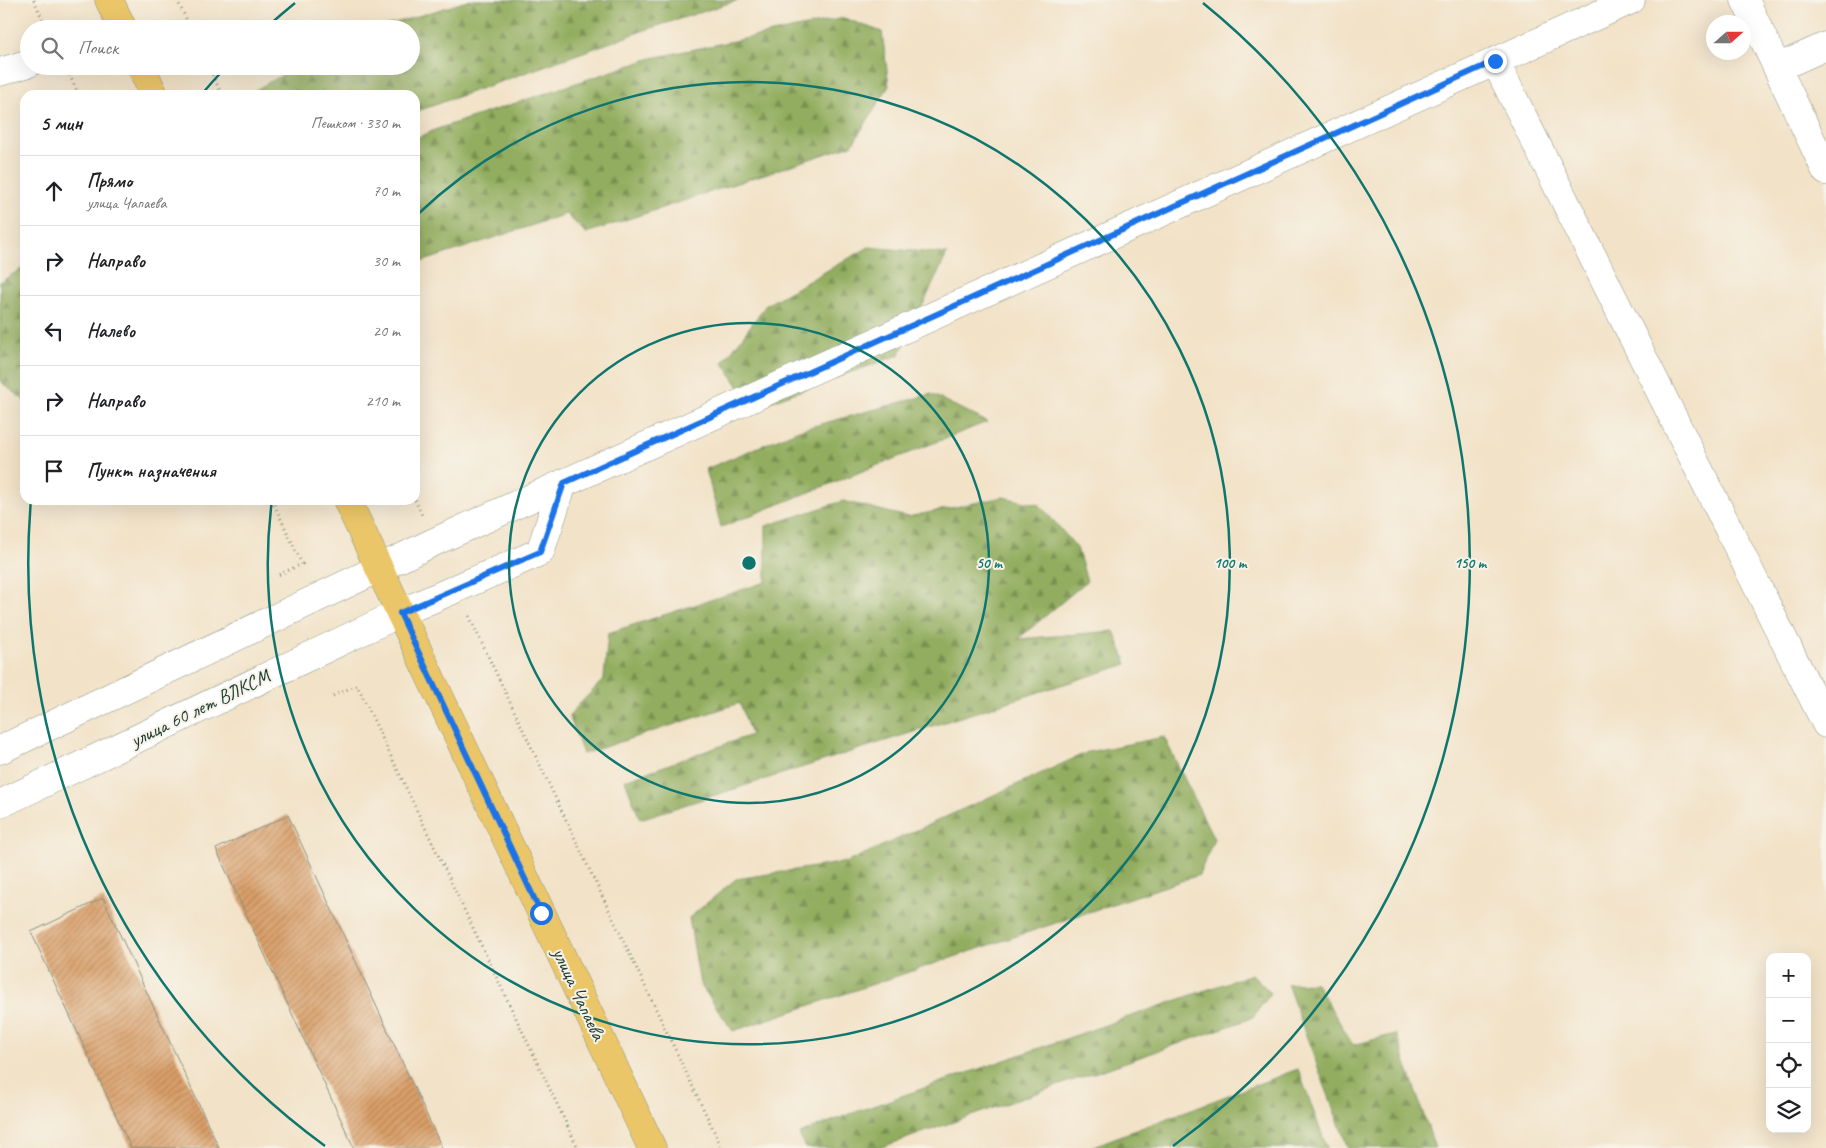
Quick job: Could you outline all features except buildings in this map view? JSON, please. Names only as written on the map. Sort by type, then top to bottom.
[{"type":"main road","points":[[109,0],[119,20]]},
{"type":"main road","points":[[144,75],[152,90]]},
{"type":"main road","name":"улица Чапаева","points":[[349,505],[652,1148]]},
{"type":"street","points":[[0,750],[434,542],[1631,0]]},
{"type":"street","points":[[1745,0],[1777,68],[1819,140],[1826,171]]},
{"type":"street","points":[[1777,68],[1826,46]]},
{"type":"street","points":[[1495,61],[1826,724]]},
{"type":"street","points":[[0,72],[20,66]]},
{"type":"street","name":"улица 60 лет ВЛКСМ","points":[[0,804],[400,613],[540,552],[564,483]]},
{"type":"path","points":[[34,0],[43,20]]},
{"type":"path","points":[[177,0],[187,20]]},
{"type":"path","points":[[69,75],[76,90]]},
{"type":"path","points":[[212,75],[220,90]]},
{"type":"path","points":[[274,505],[302,564],[278,575]]},
{"type":"path","points":[[417,505],[434,542]]},
{"type":"path","points":[[456,588],[722,1148]]},
{"type":"path","points":[[333,696],[357,685],[578,1148]]},
{"type":"green space","points":[[471,0],[739,0],[651,28],[420,110],[420,90],[255,90],[283,75],[420,75],[420,20],[405,20]]},
{"type":"green space","points":[[844,18],[882,32],[889,86],[852,145],[586,233],[566,214],[420,262],[420,137],[437,129],[652,58]]},
{"type":"green space","points":[[869,247],[947,254],[899,355],[753,408],[723,363],[766,305]]},
{"type":"green space","points":[[20,270],[20,397],[0,381],[0,282]]},
{"type":"green space","points":[[931,394],[987,422],[721,527],[706,469],[799,430]]},
{"type":"green space","points":[[1003,497],[1040,505],[1077,548],[1087,581],[1018,639],[1114,631],[1127,664],[640,819],[625,780],[751,735],[740,703],[583,754],[569,715],[604,679],[608,633],[766,582],[766,526],[843,501],[908,517]]},
{"type":"green space","points":[[1164,737],[1214,839],[1199,875],[733,1031],[700,984],[689,918],[736,879],[847,862],[1088,752]]},
{"type":"green space","points":[[1252,974],[1271,993],[1252,1018],[879,1148],[805,1148],[799,1134],[850,1114]]},
{"type":"green space","points":[[1316,983],[1353,1045],[1396,1034],[1435,1148],[1348,1148],[1287,984]]},
{"type":"green space","points":[[1298,1069],[1327,1148],[1088,1148]]},
{"type":"route","points":[[541,913],[400,613],[540,552],[564,483],[1495,61]]}]
